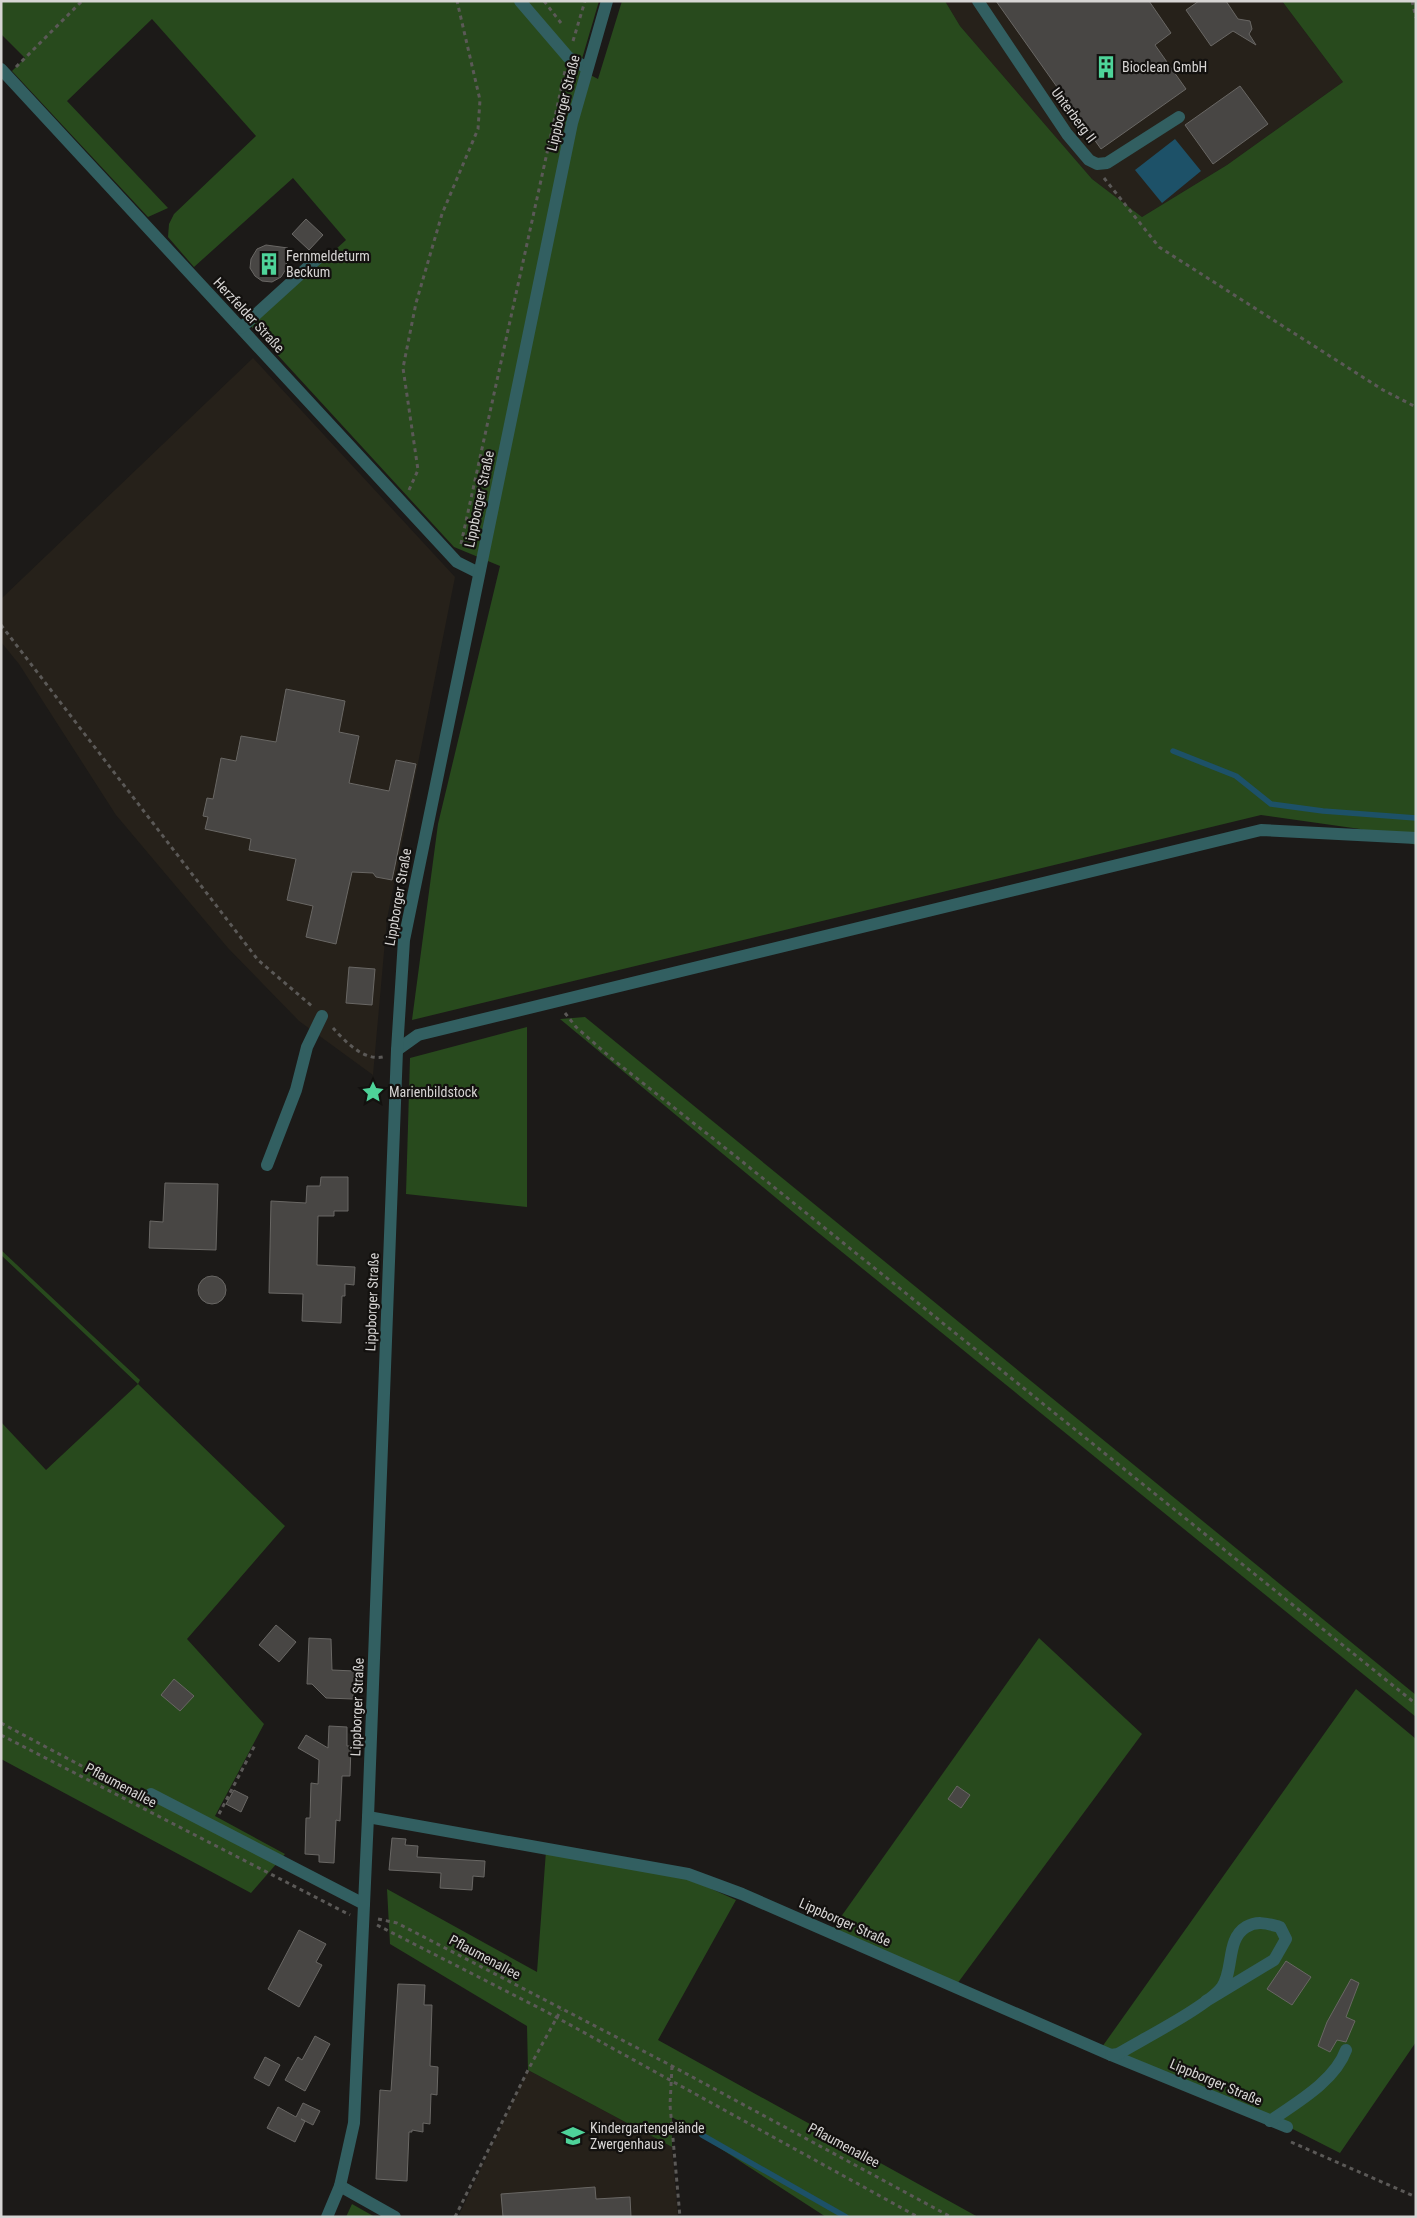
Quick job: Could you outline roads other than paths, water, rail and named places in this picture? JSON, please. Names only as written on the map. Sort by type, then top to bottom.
[{"type":"street","points":[[520,1],[568,57],[587,68]]},
{"type":"street","name":"Lippborger Straße","points":[[327,2217],[340,2186],[354,2123],[364,1918],[397,1050],[404,940],[572,123],[607,1]]},
{"type":"street","name":"Unterberg II","points":[[978,1],[1067,134],[1089,160],[1097,164],[1107,164],[1179,117]]},
{"type":"street","name":"Herzfelder Straße","points":[[4,73],[457,562],[479,574]]},
{"type":"street","points":[[241,328],[318,258]]},
{"type":"street","points":[[397,1050],[418,1035],[1261,830],[1416,838]]},
{"type":"street","points":[[267,1165],[296,1090],[307,1047],[322,1016]]},
{"type":"street","points":[[148,1796],[213,1826],[364,1904]]},
{"type":"street","name":"Lippborger Straße","points":[[368,1817],[688,1874],[742,1894],[1111,2055],[1287,2127]]},
{"type":"street","points":[[1111,2055],[1118,2054],[1274,1960],[1286,1939],[1280,1927],[1261,1922],[1245,1927],[1234,1943],[1223,1986],[1206,2000]]},
{"type":"street","points":[[1270,2121],[1315,2088],[1342,2062],[1346,2050]]},
{"type":"street","points":[[340,2186],[395,2217]]},
{"type":"water","points":[[1175,139],[1201,171],[1162,203],[1135,170]]},
{"type":"waterway","points":[[1173,751],[1236,776],[1271,804],[1323,811],[1416,818]]},
{"type":"waterway","points":[[702,2135],[846,2217]]},
{"type":"place","name":"Bioclean GmbH","points":[[1106,67]]},
{"type":"place","name":"Fernmeldeturm Beckum","points":[[269,264]]},
{"type":"place","name":"Marienbildstock","points":[[373,1092]]},
{"type":"place","name":"Kindergartengelände Zwergenhaus","points":[[573,2136]]}]
